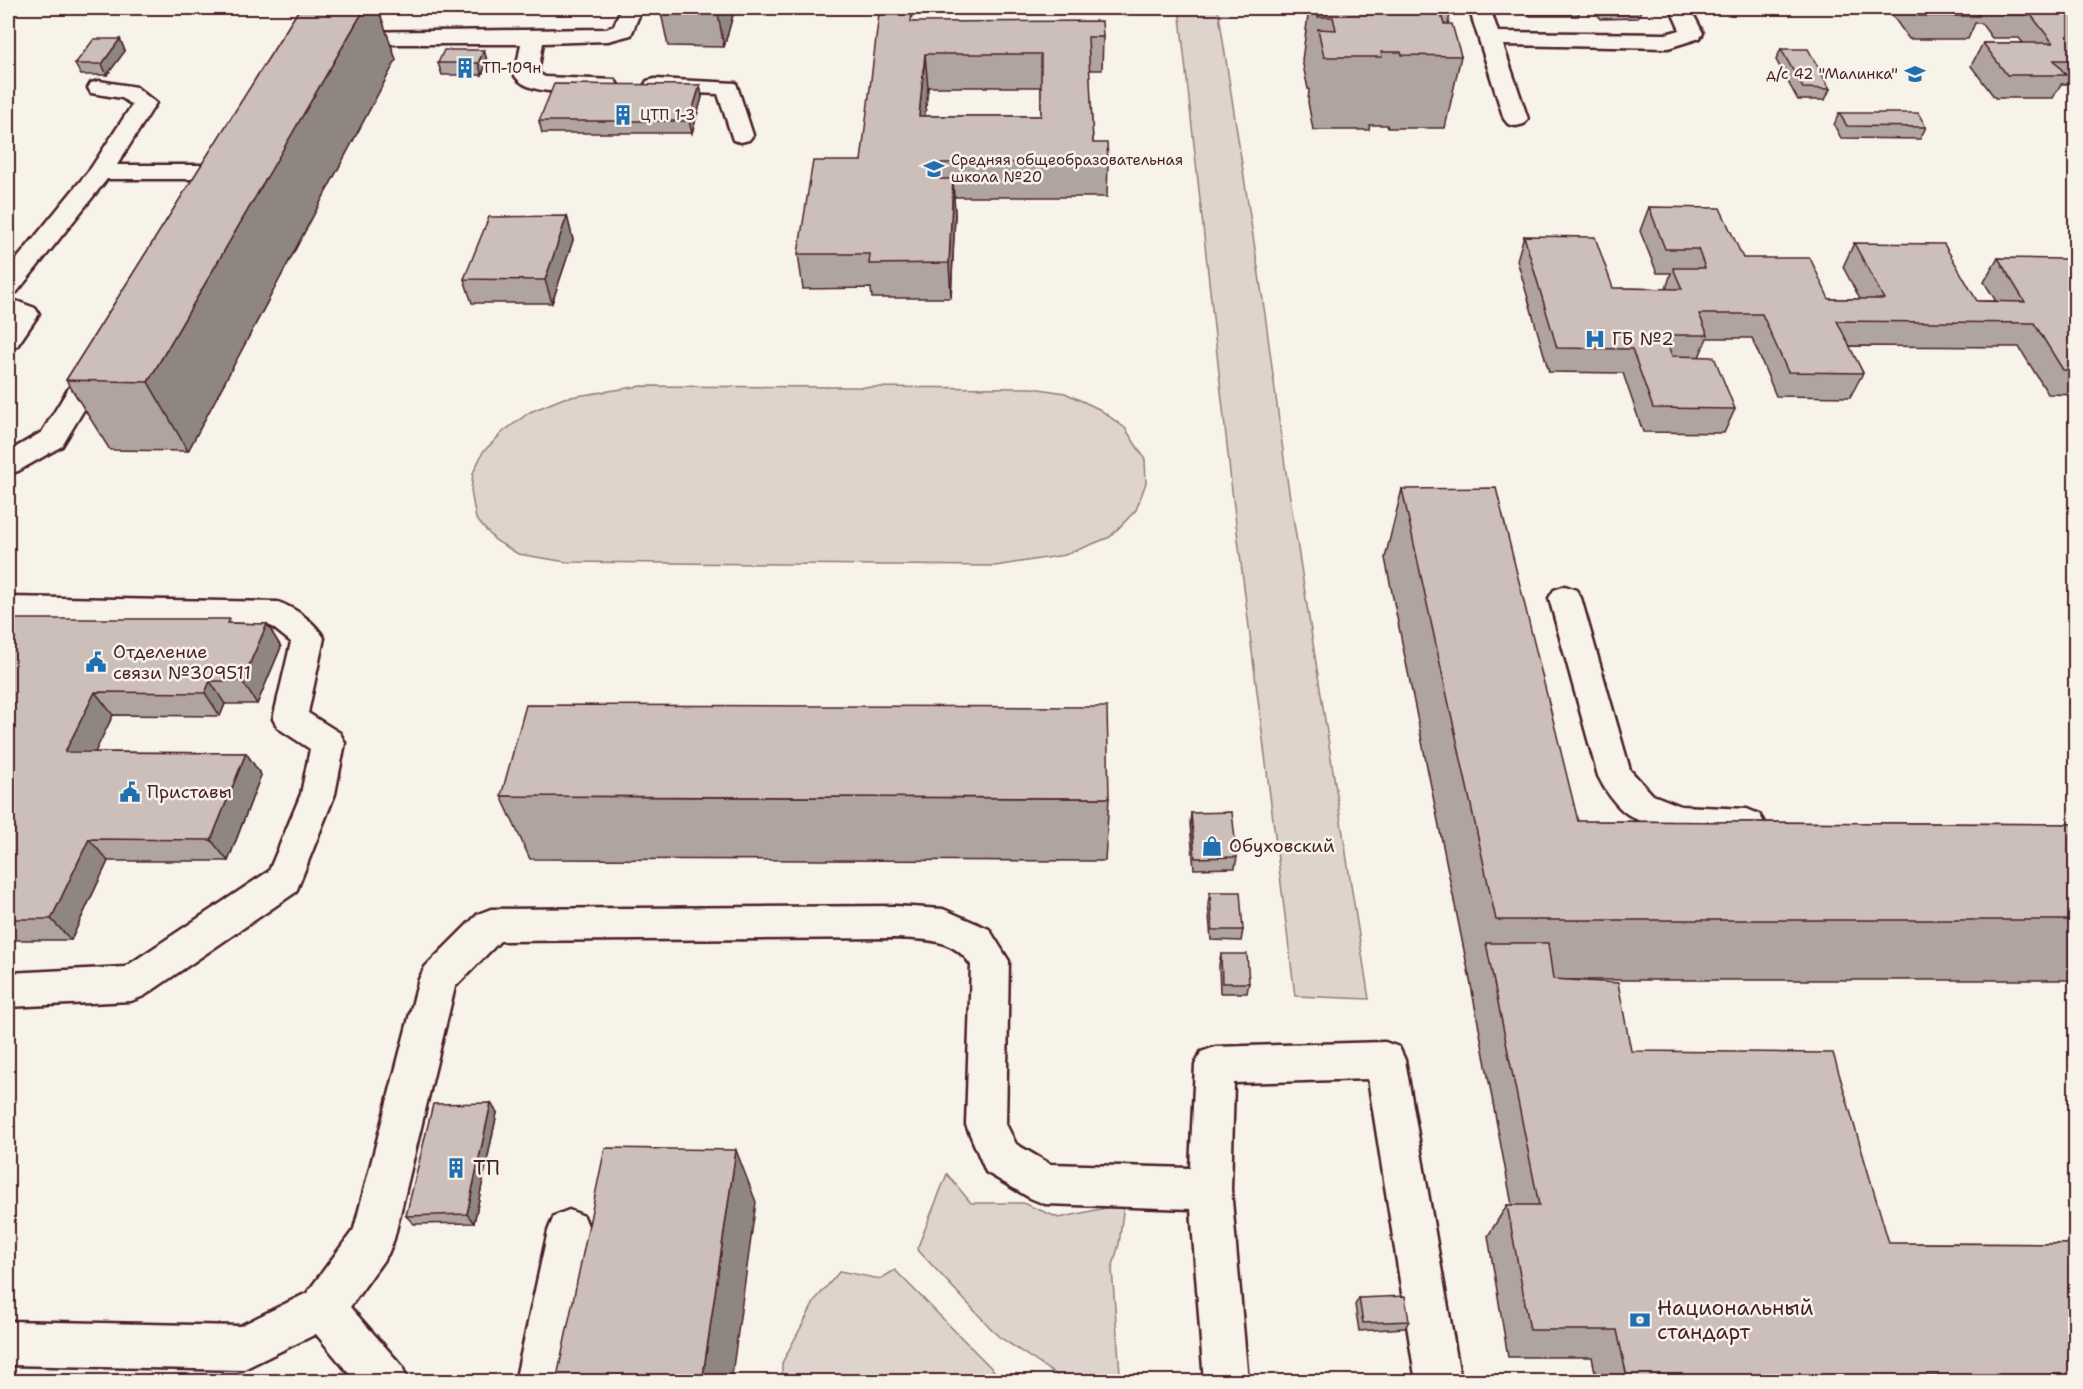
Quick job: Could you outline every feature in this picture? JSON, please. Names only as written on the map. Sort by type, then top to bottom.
[{"type":"lane","points":[[343,32],[533,37],[608,35],[623,30],[632,8]]},
{"type":"lane","points":[[1480,8],[1516,118]]},
{"type":"lane","points":[[1491,38],[1668,41],[1692,33],[1680,8]]},
{"type":"lane","points":[[533,37],[525,76],[541,84],[728,88],[741,135]]},
{"type":"lane","points":[[8,286],[100,172],[144,103],[128,92],[99,88]]},
{"type":"lane","points":[[100,172],[216,172]]},
{"type":"lane","points":[[8,306],[26,314],[8,340]]},
{"type":"lane","points":[[8,464],[52,439],[113,340]]},
{"type":"lane","points":[[1565,598],[1614,776],[1641,805],[1679,820],[1780,825]]},
{"type":"lane","points":[[8,609],[278,614],[308,638],[290,718],[328,743],[318,794],[283,881],[132,984],[8,990]]},
{"type":"lane","points":[[8,1343],[242,1348],[322,1308],[373,1239],[438,979],[491,925],[896,922],[943,925],[976,941],[990,961],[986,1125],[1001,1158],[1046,1184],[1210,1189]]},
{"type":"lane","points":[[1226,1382],[1210,1189],[1215,1065],[1385,1060],[1438,1382]]},
{"type":"lane","points":[[537,1382],[569,1231]]},
{"type":"lane","points":[[322,1308],[386,1382]]},
{"type":"shaded area","points":[[1179,8],[1218,8],[1265,314],[1285,466],[1369,999],[1295,996],[1232,491]]},
{"type":"shaded area","points":[[641,386],[1033,388],[1065,393],[1099,409],[1125,428],[1145,459],[1146,483],[1136,510],[1110,537],[1065,555],[995,566],[567,562],[518,554],[495,540],[476,519],[471,491],[473,473],[483,452],[504,431],[530,412],[564,398]]},
{"type":"shaded area","points":[[947,1174],[971,1203],[1023,1203],[1059,1218],[1124,1204],[1119,1244],[1112,1269],[1120,1373],[1061,1378],[998,1336],[917,1249]]},
{"type":"shaded area","points":[[895,1270],[1004,1381],[782,1381],[782,1363],[816,1299],[840,1271],[880,1279]]},
{"type":"building","points":[[300,8],[365,8],[148,382],[66,380]]},
{"type":"building","points":[[1316,8],[1447,8],[1450,15],[1441,15],[1444,24],[1452,24],[1461,56],[1402,55],[1401,52],[1381,52],[1382,57],[1324,57],[1318,29],[1336,30],[1333,17],[1318,17]]},
{"type":"building","points":[[1913,8],[1972,8],[1979,16],[1919,16]]},
{"type":"building","points":[[1997,8],[2058,8],[2063,13],[2076,13],[2076,60],[2054,60],[2066,75],[2007,75],[1983,43],[2053,43],[2031,15],[2003,15]]},
{"type":"building","points":[[879,14],[912,14],[911,22],[1102,21],[1103,37],[1088,37],[1093,143],[1107,143],[1108,162],[941,163],[940,179],[953,179],[949,263],[869,264],[870,254],[798,254],[813,161],[861,161]],"holes":[[[925,54],[1041,54],[1041,116],[919,116]]]},
{"type":"building","points":[[94,39],[120,39],[102,64],[75,64]]},
{"type":"building","points":[[1781,49],[1808,49],[1830,89],[1803,88]]},
{"type":"building","points":[[444,50],[484,50],[478,63],[438,63]]},
{"type":"building","name":"ЦТП 1-3","points":[[554,84],[700,85],[689,121],[539,121]]},
{"type":"building","points":[[1839,113],[1918,113],[1926,127],[1847,126]]},
{"type":"building","points":[[1649,207],[1720,208],[1743,258],[1810,258],[1829,299],[1884,299],[1854,243],[1944,244],[1977,301],[2025,302],[1998,258],[2068,259],[2076,269],[2076,370],[2063,370],[2034,323],[1837,321],[1863,373],[1788,372],[1762,314],[1699,314],[1708,335],[1664,335],[1672,356],[1714,357],[1735,409],[1653,408],[1632,349],[1557,348],[1524,236],[1595,237],[1613,288],[1682,289],[1673,268],[1705,268],[1698,249],[1665,249]]},
{"type":"building","points":[[567,216],[545,280],[464,279],[489,217]]},
{"type":"building","points":[[1496,488],[1578,821],[2076,824],[2076,920],[1496,920],[1402,489]]},
{"type":"building","points":[[13,619],[230,619],[228,623],[267,624],[242,681],[210,681],[205,693],[95,692],[65,752],[246,753],[211,840],[89,839],[51,919],[8,919],[8,629]]},
{"type":"building","points":[[526,705],[1107,707],[1109,798],[501,796]]},
{"type":"building","name":"Обуховский","points":[[1232,812],[1237,857],[1195,858],[1191,813]]},
{"type":"building","points":[[1210,892],[1240,892],[1243,930],[1212,930]]},
{"type":"building","points":[[1486,943],[1548,943],[1553,979],[1618,983],[1631,1051],[1833,1053],[1889,1243],[2076,1244],[2076,1375],[1732,1377],[1733,1382],[1628,1382],[1617,1330],[1530,1330],[1507,1205],[1539,1205]]},
{"type":"building","points":[[1221,954],[1247,954],[1249,983],[1222,983]]},
{"type":"building","name":"ТП","points":[[491,1103],[467,1214],[406,1216],[433,1104]]},
{"type":"building","points":[[605,1148],[736,1150],[702,1382],[556,1382]]},
{"type":"building","points":[[1405,1296],[1409,1321],[1363,1323],[1359,1298]]},
{"type":"place","name":"ТП-109н","points":[[465,68]]},
{"type":"place","name":"д/с 42 \"Малинка\"","points":[[1915,74]]},
{"type":"place","name":"ЦТП 1-3","points":[[623,115]]},
{"type":"place","name":"Средняя общеобразовательная школа №20","points":[[934,169]]},
{"type":"place","name":"ГБ №2","points":[[1595,339]]},
{"type":"place","name":"Отделение связи №309511","points":[[96,662]]},
{"type":"place","name":"Приставы","points":[[130,792]]},
{"type":"place","name":"Обуховский","points":[[1212,846]]},
{"type":"place","name":"ТП","points":[[456,1168]]},
{"type":"place","name":"Национальный стандарт","points":[[1640,1320]]}]
